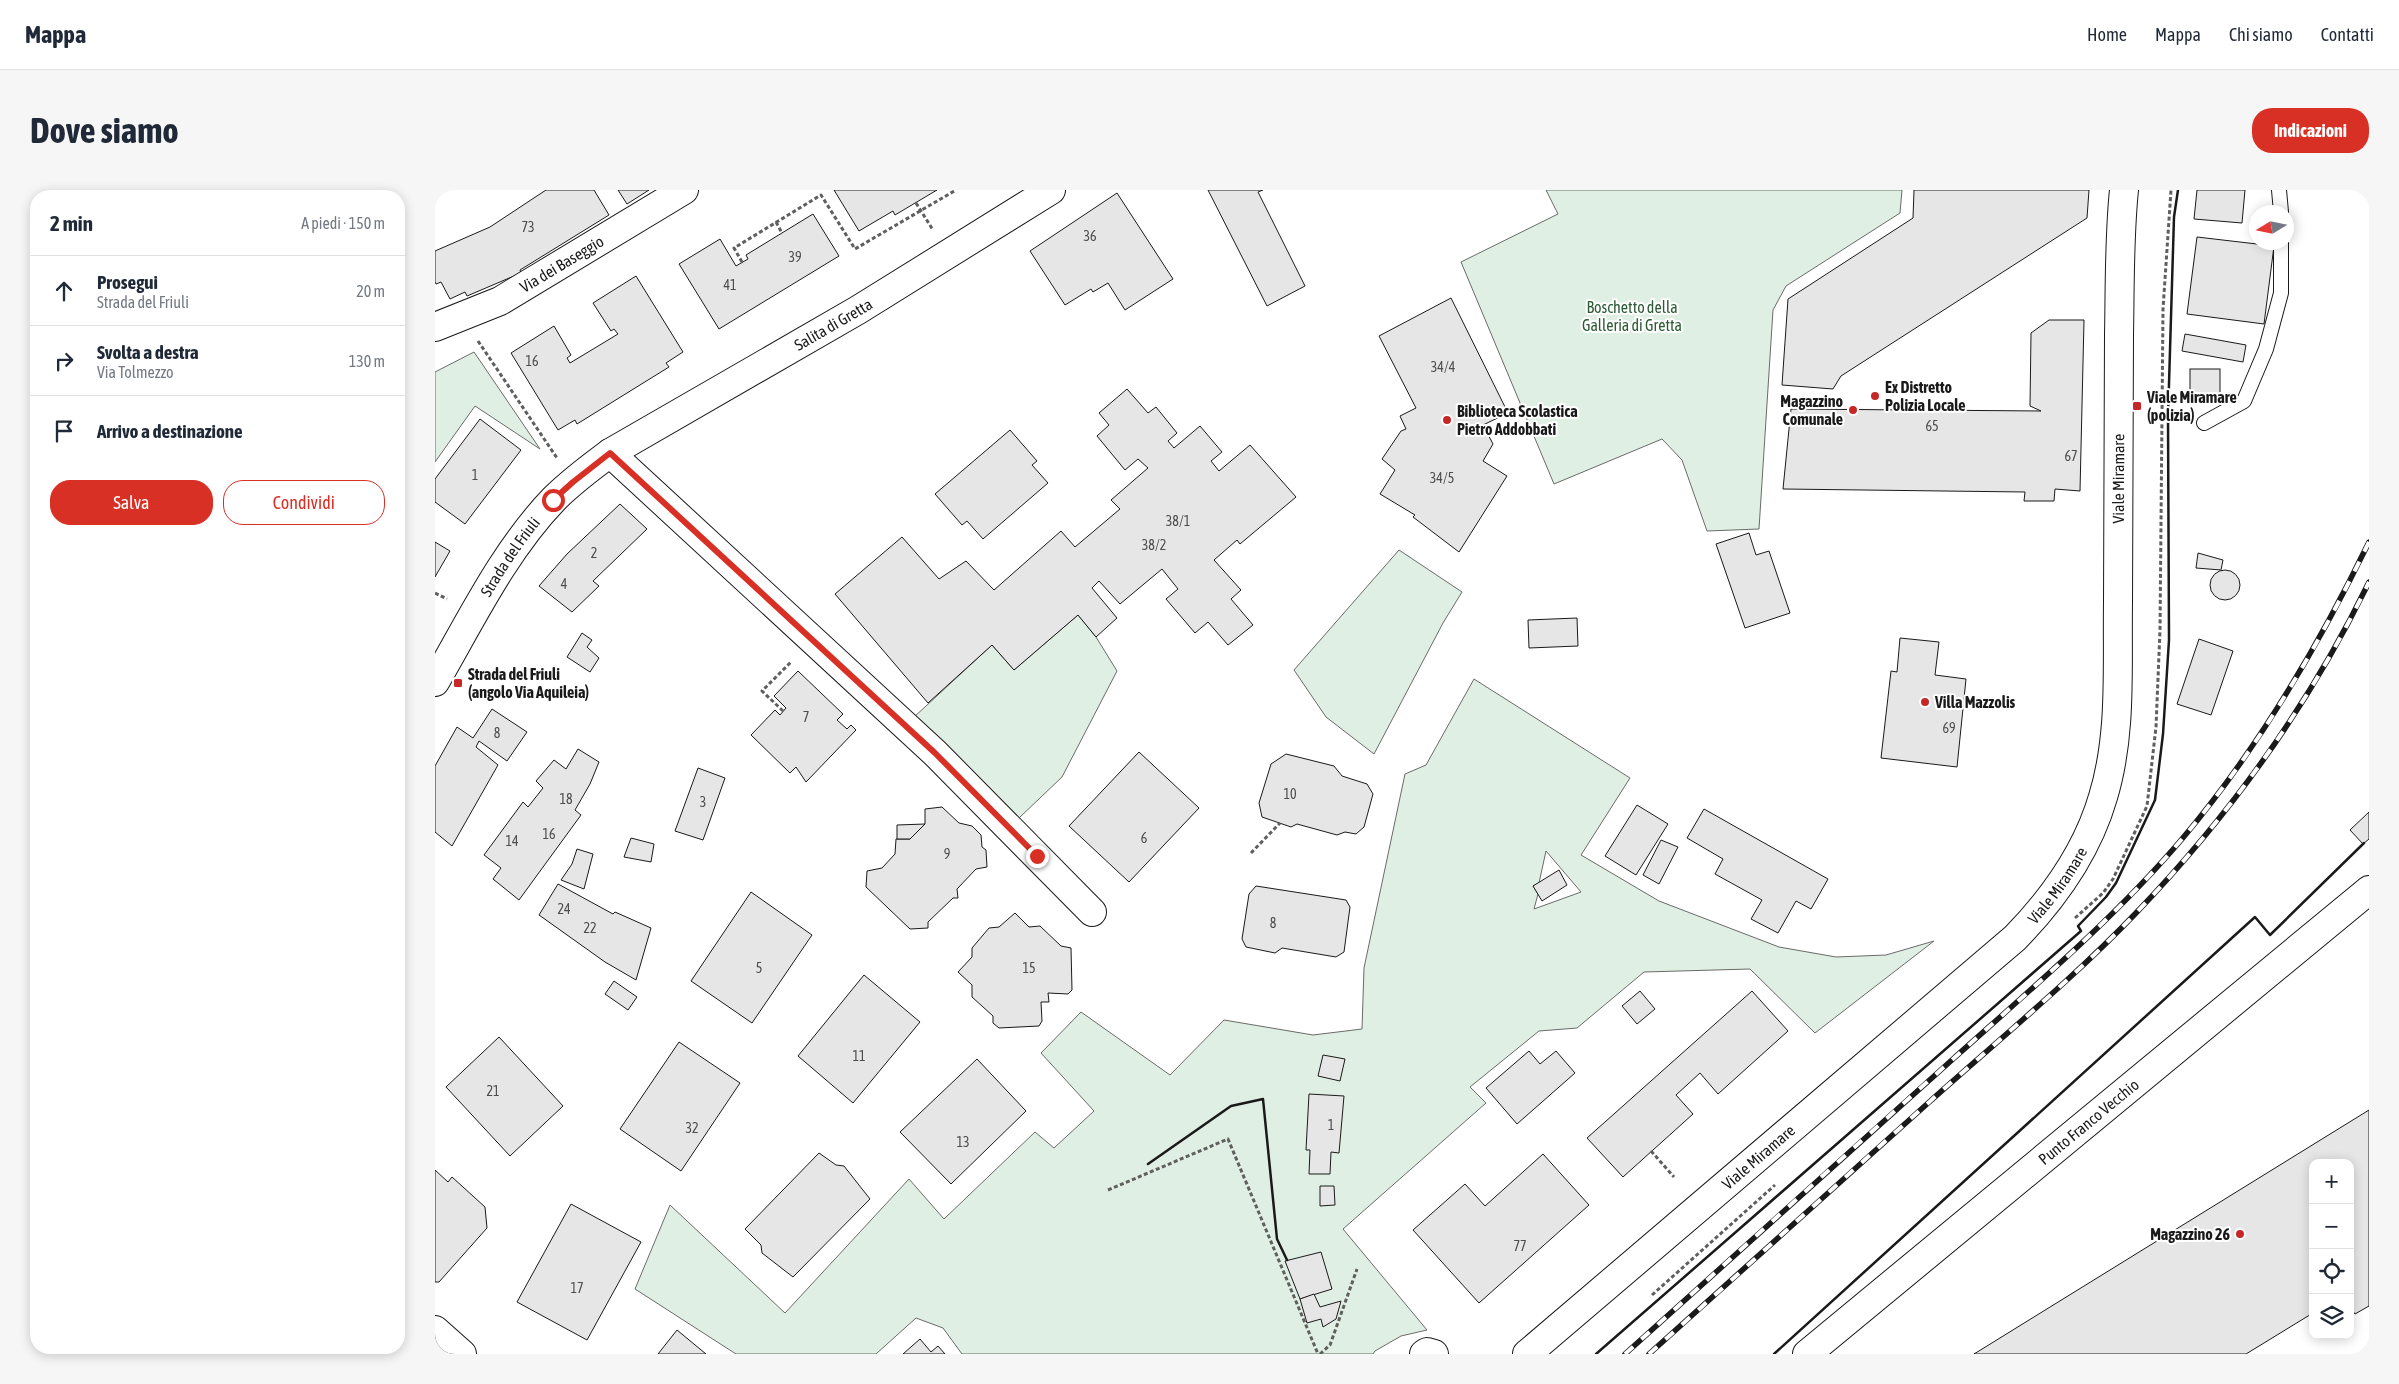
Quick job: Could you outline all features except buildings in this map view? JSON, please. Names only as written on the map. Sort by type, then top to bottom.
[{"type":"main road","name":"Via dei Baseggio","points":[[435,327],[500,301],[684,190]]},
{"type":"main road","name":"Salita di Gretta","points":[[610,453],[858,310],[1051,190]]},
{"type":"main road","name":"Viale Miramare","points":[[1527,1354],[2015,938],[2043,909],[2080,854],[2104,796],[2117,725],[2119,361],[2121,239],[2124,190]]},
{"type":"main road","name":"Strada del Friuli","points":[[435,682],[504,564],[533,525],[573,482],[610,453]]},
{"type":"main road","points":[[610,453],[935,753],[1092,912]]},
{"type":"main road","name":"Punto Franco Vecchio","points":[[1807,1354],[2369,890]]},
{"type":"main road","points":[[435,1330],[462,1354]]},
{"type":"main road","points":[[1424,1354],[1427,1352],[1434,1354]]},
{"type":"lane","points":[[2279,190],[2280,205]]},
{"type":"lane","points":[[2204,423],[2244,401],[2266,349],[2281,293],[2281,250]]},
{"type":"path","points":[[742,262],[734,248],[821,195],[855,249],[956,190]]},
{"type":"path","points":[[2073,920],[2103,893],[2113,879],[2147,806],[2156,726],[2160,630],[2163,309],[2171,190]]},
{"type":"path","points":[[915,202],[934,232]]},
{"type":"path","points":[[776,222],[782,233]]},
{"type":"path","points":[[477,339],[560,462]]},
{"type":"path","points":[[435,593],[447,599],[443,606]]},
{"type":"path","points":[[775,678],[762,691],[783,711]]},
{"type":"path","points":[[1251,853],[1280,823]]},
{"type":"path","points":[[1109,1190],[1228,1139],[1319,1354],[1330,1346],[1357,1269]]},
{"type":"path","points":[[1651,1151],[1674,1177]]},
{"type":"path","points":[[1652,1294],[1777,1183]]},
{"type":"green space","name":"Boschetto della Galleria di Gretta","points":[[1546,190],[1902,190],[1900,213],[1786,286],[1773,310],[1759,529],[1707,531],[1682,460],[1662,439],[1554,484],[1461,262],[1558,214]]},
{"type":"green space","points":[[474,352],[540,449],[475,406],[435,462],[435,372]]},
{"type":"green space","points":[[1399,550],[1462,592],[1443,623],[1374,754],[1326,717],[1294,670]]},
{"type":"green space","points":[[1078,615],[1096,637],[1117,671],[1062,777],[1019,818],[913,718],[992,645],[1014,670]]},
{"type":"green space","points":[[1474,679],[1630,778],[1581,855],[1659,901],[1779,947],[1836,957],[1886,955],[1934,941],[1815,1033],[1750,969],[1644,972],[1577,1028],[1539,1031],[1470,1087],[1486,1103],[1343,1229],[1427,1330],[1401,1336],[1373,1354],[962,1354],[943,1328],[916,1318],[876,1354],[736,1354],[635,1289],[670,1205],[785,1313],[909,1179],[944,1219],[1035,1132],[1054,1148],[1094,1111],[1041,1053],[1081,1012],[1170,1075],[1224,1020],[1313,1035],[1362,1029],[1364,968],[1405,774],[1426,765]],"holes":[[[1546,851],[1581,892],[1534,909],[1538,894],[1533,886],[1539,883]]]},
{"type":"railway","points":[[1625,1354],[2042,980],[2156,869],[2210,805],[2261,733],[2329,620],[2369,542]]},
{"type":"railway","points":[[1649,1354],[2060,987],[2171,876],[2235,797],[2294,715],[2346,627],[2369,582]]},
{"type":"wall","points":[[1596,1354],[2081,931],[2078,926],[2106,897],[2116,883],[2155,800],[2163,734],[2169,640],[2168,417],[2174,217],[2178,190]]},
{"type":"wall","points":[[1774,1354],[2255,917],[2270,935],[2364,843]]},
{"type":"wall","points":[[1148,1164],[1231,1106],[1263,1099],[1277,1239],[1287,1260]]},
{"type":"wall","points":[[435,1349],[440,1354]]},
{"type":"place","name":"Ex Distretto Polizia Locale","points":[[1875,396]]},
{"type":"place","name":"Viale Miramare (polizia)","points":[[2137,406]]},
{"type":"place","name":"Magazzino Comunale","points":[[1853,410]]},
{"type":"place","name":"Biblioteca Scolastica Pietro Addobbati","points":[[1447,420]]},
{"type":"place","name":"Strada del Friuli (angolo Via Aquileia)","points":[[458,683]]},
{"type":"place","name":"Villa Mazzolis","points":[[1925,702]]},
{"type":"place","name":"Magazzino 26","points":[[2240,1234]]},
{"type":"route","points":[[553,500],[610,453],[935,753],[1037,856]]}]
